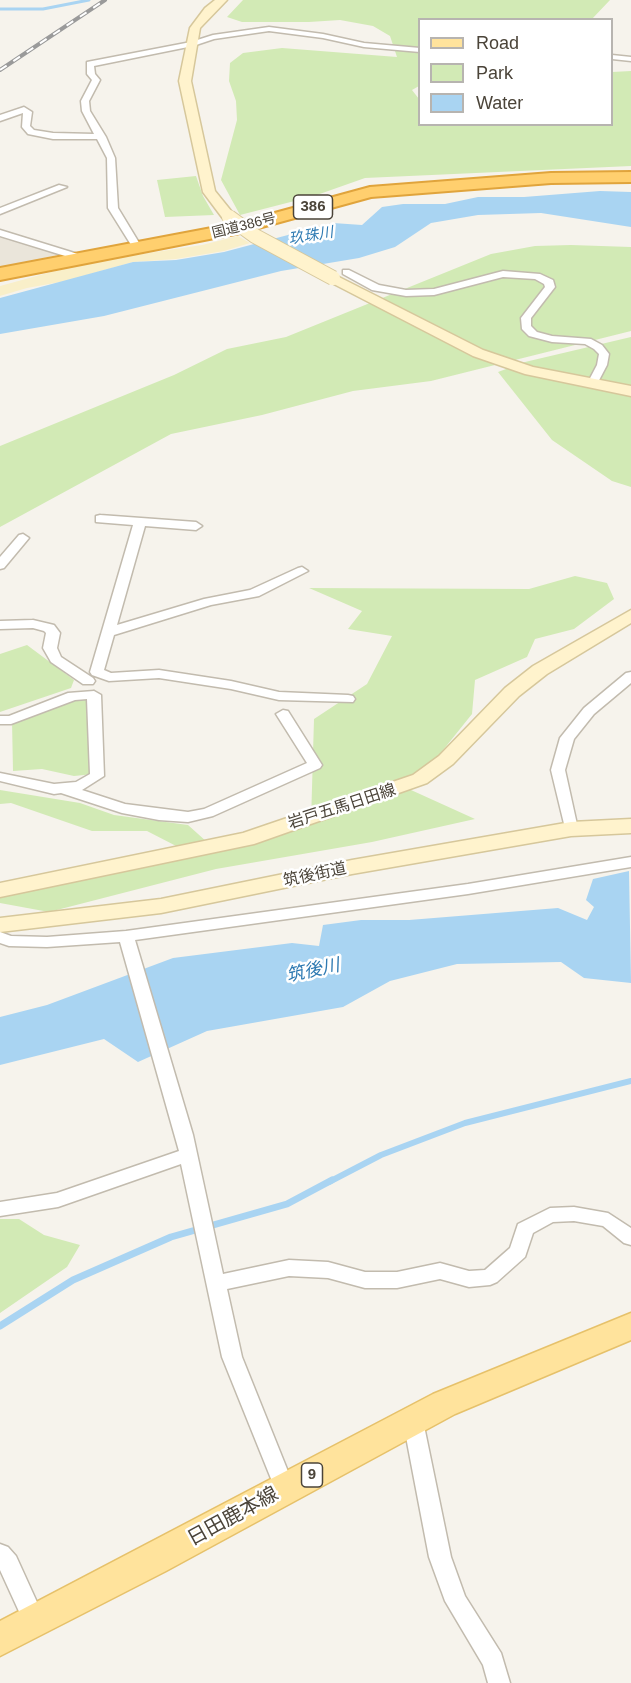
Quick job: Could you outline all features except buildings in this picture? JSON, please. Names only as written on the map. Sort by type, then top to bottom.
[{"type":"highway","name":"国道386号","points":[[0,274],[78,257],[231,230],[346,197],[398,188],[551,178],[631,177]]},
{"type":"main road","name":"日田鹿本線","points":[[0,1640],[444,1404],[631,1326]]},
{"type":"street","points":[[222,0],[209,10],[195,28],[185,81],[209,192],[216,204],[229,217],[255,236],[340,275],[376,288],[406,293],[449,289],[483,277],[503,274],[537,276],[549,282],[550,287],[526,318],[526,327],[534,334],[552,339],[587,341],[598,347],[604,354],[602,365],[592,384]]},
{"type":"street","points":[[136,246],[113,208],[111,158],[102,137],[86,111],[85,101],[96,80],[91,74],[90,64],[114,57],[193,44],[213,37],[269,29],[323,36],[364,45],[418,50]]},
{"type":"street","points":[[613,57],[631,59]]},
{"type":"street","points":[[0,118],[24,110],[28,112],[26,127],[31,132],[53,136],[102,137]]},
{"type":"street","points":[[0,211],[62,186]]},
{"type":"street","points":[[0,233],[78,257]]},
{"type":"street","points":[[340,275],[478,353],[530,371],[631,392]]},
{"type":"street","points":[[100,519],[196,526]]},
{"type":"street","points":[[81,696],[83,686],[92,676],[109,632],[141,523]]},
{"type":"street","points":[[0,565],[23,538]]},
{"type":"street","points":[[109,632],[209,602],[254,593],[302,571]]},
{"type":"street","name":"岩戸五馬日田線","points":[[0,890],[247,839],[412,783],[446,760],[512,692],[540,670],[631,615]]},
{"type":"street","points":[[0,625],[33,624],[49,628],[53,633],[50,648],[56,659],[92,676],[159,674],[231,685],[279,696],[348,699]]},
{"type":"street","points":[[571,829],[558,770],[567,738],[589,711],[631,676]]},
{"type":"street","points":[[0,720],[11,720],[73,696],[94,695],[97,776],[80,786],[62,788]]},
{"type":"street","points":[[0,777],[62,788],[122,808],[188,818],[208,813],[315,765],[283,714]]},
{"type":"street","name":"筑後街道","points":[[0,925],[161,906],[352,867],[571,829],[631,826]]},
{"type":"street","points":[[0,937],[9,940],[47,942],[126,936],[468,889],[631,862]]},
{"type":"street","points":[[126,936],[184,1135],[232,1357],[285,1489]]},
{"type":"street","points":[[0,1209],[58,1200],[188,1155]]},
{"type":"street","points":[[216,1283],[289,1268],[328,1270],[365,1281],[397,1280],[440,1271],[469,1280],[490,1277],[518,1252],[525,1229],[550,1215],[574,1214],[608,1220],[631,1238]]},
{"type":"street","points":[[413,1421],[440,1557],[456,1600],[493,1661],[499,1683]]},
{"type":"street","points":[[0,1554],[8,1563],[35,1622]]},
{"type":"shaded area","points":[[0,234],[61,254],[0,269]]},
{"type":"green space","points":[[243,0],[610,0],[593,18],[418,18],[418,87],[412,90],[418,98],[418,126],[613,126],[613,72],[631,71],[631,166],[365,178],[314,196],[240,215],[221,180],[237,120],[236,101],[229,81],[230,63],[243,53],[282,48],[397,57],[390,36],[373,26],[340,20],[242,22],[227,17]]},
{"type":"green space","points":[[196,176],[203,196],[214,215],[165,217],[157,180]]},
{"type":"green space","points":[[535,246],[631,247],[631,331],[431,381],[353,391],[262,415],[171,434],[0,527],[0,446],[174,375],[227,349],[286,337],[491,254]]},
{"type":"green space","points":[[631,337],[631,487],[612,481],[552,440],[498,372],[525,362]]},
{"type":"green space","points":[[575,576],[607,583],[614,599],[574,629],[535,639],[527,657],[475,680],[472,714],[411,790],[475,819],[372,842],[216,869],[49,912],[0,903],[0,896],[311,822],[314,719],[367,684],[392,636],[348,629],[362,611],[309,588],[529,589]]},
{"type":"green space","points":[[27,645],[74,680],[71,688],[0,712],[0,654]]},
{"type":"green space","points":[[89,696],[94,774],[74,776],[42,769],[13,771],[12,721],[71,698]]},
{"type":"green space","points":[[0,790],[80,803],[114,815],[188,825],[207,842],[180,848],[147,831],[92,831],[11,803],[0,804]]},
{"type":"green space","points":[[0,1219],[19,1219],[44,1235],[80,1245],[67,1267],[0,1313]]},
{"type":"sand","points":[[238,236],[250,243],[224,251],[176,259],[133,262],[66,281],[27,288],[0,296],[0,286],[88,262],[202,245]]},
{"type":"water","name":"玖珠川","points":[[600,191],[631,192],[631,227],[541,213],[478,215],[431,223],[395,247],[359,258],[281,271],[104,316],[0,334],[0,298],[133,262],[176,260],[224,252],[333,223],[362,225],[382,207],[403,204],[445,204],[478,197],[524,197]]},
{"type":"water","name":"筑後川","points":[[629,871],[631,983],[584,978],[561,962],[457,964],[390,981],[343,1007],[207,1031],[138,1062],[104,1039],[0,1065],[0,1017],[47,1005],[173,958],[292,943],[319,946],[323,925],[361,920],[409,920],[558,908],[587,920],[594,907],[586,900],[593,879]]},
{"type":"waterway","points":[[0,9],[43,9],[89,0]]},
{"type":"waterway","points":[[329,1182],[381,1155],[465,1123],[631,1081]]},
{"type":"waterway","points":[[0,1326],[73,1280],[171,1237],[287,1204],[332,1180]]},
{"type":"railway","points":[[0,70],[105,0]]}]
